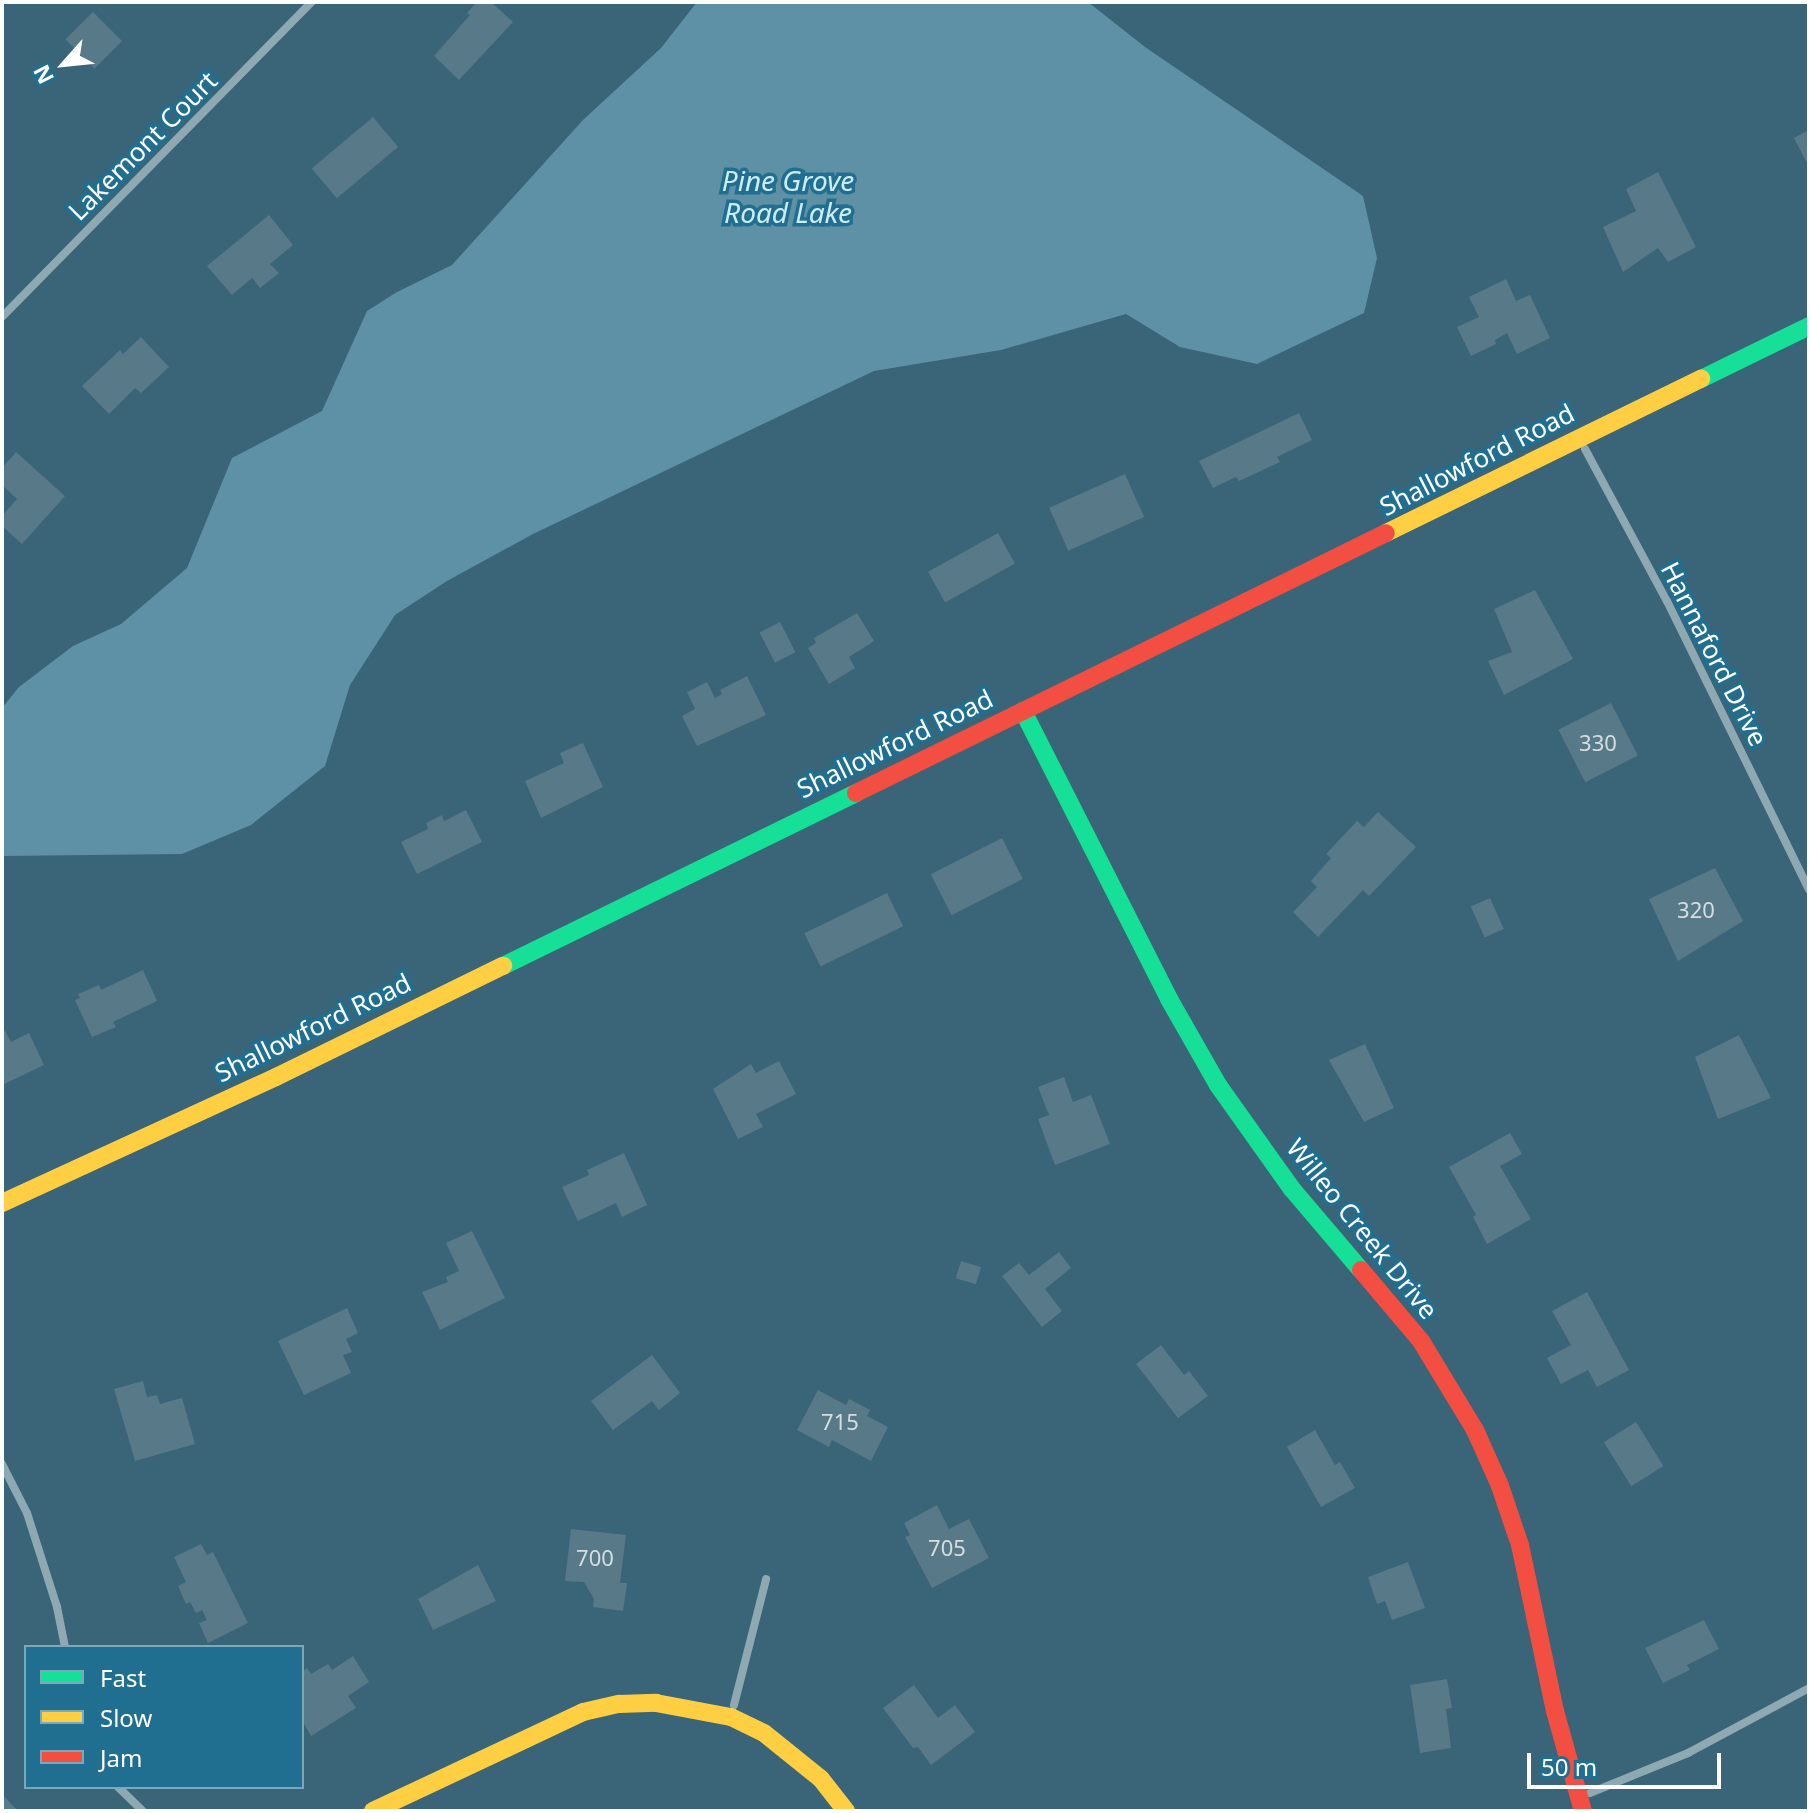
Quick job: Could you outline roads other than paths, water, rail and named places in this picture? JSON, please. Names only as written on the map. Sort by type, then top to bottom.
[{"type":"street","name":"Lakemont Court","points":[[2,317],[312,2]]},
{"type":"street","name":"Shallowford Road","points":[[2,1203],[276,1077],[1023,711],[1267,595],[1809,326]]},
{"type":"street","name":"Hannaford Drive","points":[[1579,438],[1667,601],[1809,890]]},
{"type":"street","name":"Willeo Creek Drive","points":[[1023,711],[1169,999],[1218,1085],[1292,1189],[1421,1341],[1475,1430],[1500,1486],[1520,1545],[1555,1711],[1580,1805]]},
{"type":"street","points":[[2,1464],[27,1513],[57,1607],[65,1645]]},
{"type":"street","points":[[731,1717],[766,1579]]},
{"type":"street","points":[[1580,1805],[1688,1753],[1809,1688]]},
{"type":"street","points":[[373,1811],[583,1712],[619,1704],[656,1703],[692,1707],[731,1717],[794,1754],[821,1779],[846,1811]]},
{"type":"street","points":[[120,1789],[143,1811]]},
{"type":"water","name":"Pine Grove Road Lake","points":[[697,2],[1088,2],[1145,47],[1363,196],[1377,258],[1364,313],[1257,364],[1180,347],[1126,314],[1001,350],[874,371],[533,534],[447,581],[395,615],[350,685],[325,766],[251,825],[182,854],[2,856],[2,708],[19,687],[73,646],[121,624],[187,568],[232,458],[322,411],[367,311],[397,292],[452,265],[583,120],[661,48]]}]
